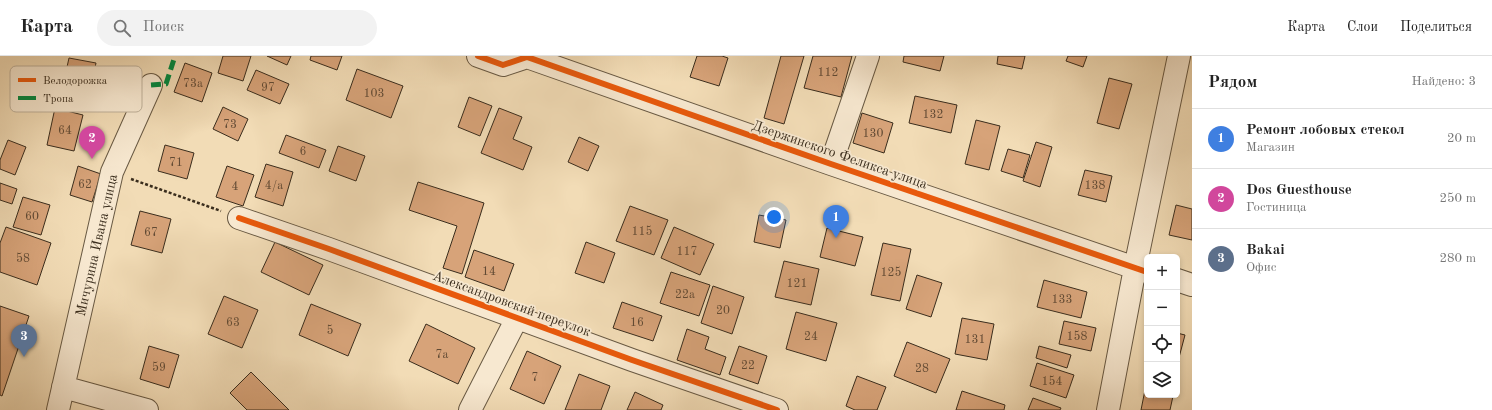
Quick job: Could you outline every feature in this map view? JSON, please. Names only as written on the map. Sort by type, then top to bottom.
[{"type":"street","name":"Дзержинского Феликса улица","points":[[478,56],[503,66],[526,57],[831,164],[1141,270]]},
{"type":"street","points":[[831,164],[868,56]]},
{"type":"street","points":[[1108,410],[1141,270],[1179,56]]},
{"type":"street","name":"Мичурина Ивана улица","points":[[142,105],[151,85]]},
{"type":"street","name":"Мичурина Ивана улица","points":[[58,410],[112,172],[139,112]]},
{"type":"street","name":"Александровский переулок","points":[[239,218],[329,249],[632,360],[777,410]]},
{"type":"street","points":[[1180,281],[1192,285]]},
{"type":"street","points":[[470,410],[517,318]]},
{"type":"street","points":[[63,386],[147,410]]},
{"type":"path","points":[[112,172],[239,218]]},
{"type":"building","points":[[223,56],[251,56],[243,81],[218,73]]},
{"type":"building","points":[[267,56],[291,56],[287,65]]},
{"type":"building","points":[[311,56],[342,56],[337,70],[310,60]]},
{"type":"building","points":[[697,56],[722,56],[728,58],[719,86],[690,77]]},
{"type":"building","points":[[781,56],[804,56],[784,124],[764,118]]},
{"type":"building","points":[[813,56],[852,56],[841,97],[804,88]]},
{"type":"building","points":[[904,56],[944,56],[940,71],[903,62]]},
{"type":"building","points":[[998,56],[1025,56],[1022,69],[997,64]]},
{"type":"building","points":[[1068,56],[1087,56],[1083,67],[1066,61]]},
{"type":"building","points":[[69,58],[96,63],[95,66],[67,66]]},
{"type":"building","points":[[185,63],[212,73],[202,102],[174,92]]},
{"type":"building","points":[[357,69],[403,86],[391,118],[346,100]]},
{"type":"building","points":[[256,70],[289,84],[280,104],[247,90]]},
{"type":"building","points":[[1109,78],[1132,84],[1119,129],[1097,123]]},
{"type":"building","points":[[915,96],[957,105],[951,133],[909,123]]},
{"type":"building","points":[[469,97],[492,106],[480,136],[458,127]]},
{"type":"building","points":[[223,107],[248,119],[238,141],[213,129]]},
{"type":"building","points":[[499,108],[522,117],[513,139],[532,147],[523,170],[481,153]]},
{"type":"building","points":[[54,112],[71,112],[83,115],[74,151],[47,145]]},
{"type":"building","points":[[862,113],[893,123],[884,153],[853,143]]},
{"type":"building","points":[[976,120],[1000,126],[989,170],[965,164]]},
{"type":"building","points":[[286,135],[326,150],[319,168],[279,153]]},
{"type":"building","points":[[579,137],[599,146],[588,171],[568,162]]},
{"type":"building","points":[[8,140],[26,147],[15,175],[0,169],[0,160]]},
{"type":"building","points":[[1036,142],[1052,147],[1040,187],[1023,181]]},
{"type":"building","points":[[165,145],[194,153],[187,179],[158,171]]},
{"type":"building","points":[[338,146],[365,156],[356,181],[329,171]]},
{"type":"building","points":[[1008,149],[1030,155],[1023,178],[1001,171]]},
{"type":"building","points":[[266,164],[293,172],[283,206],[255,197]]},
{"type":"building","points":[[78,166],[101,174],[92,202],[70,195]]},
{"type":"building","points":[[227,166],[254,175],[243,206],[216,197]]},
{"type":"building","points":[[1085,170],[1112,176],[1106,202],[1078,195]]},
{"type":"building","points":[[418,182],[484,203],[462,274],[443,268],[457,226],[409,210]]},
{"type":"building","points":[[0,183],[17,189],[12,204],[0,200]]},
{"type":"building","points":[[23,197],[50,205],[41,235],[13,227]]},
{"type":"building","points":[[1176,205],[1192,209],[1192,240],[1169,235]]},
{"type":"building","points":[[630,206],[668,220],[654,255],[616,241]]},
{"type":"building","points":[[140,211],[171,219],[162,253],[131,245]]},
{"type":"building","points":[[759,215],[786,220],[780,248],[754,242]]},
{"type":"building","points":[[6,227],[51,243],[37,285],[0,272],[0,243]]},
{"type":"building","points":[[674,227],[714,244],[700,275],[661,258]]},
{"type":"building","points":[[827,228],[863,237],[855,266],[820,257]]},
{"type":"building","points":[[275,242],[323,265],[309,295],[261,272]]},
{"type":"building","points":[[586,242],[615,253],[604,283],[575,273]]},
{"type":"building","points":[[883,243],[911,249],[900,301],[871,295]]},
{"type":"building","points":[[474,250],[514,264],[504,291],[465,277]]},
{"type":"building","points":[[784,261],[819,269],[811,305],[775,297]]},
{"type":"building","points":[[671,272],[710,285],[699,316],[660,303]]},
{"type":"building","points":[[917,275],[942,283],[931,317],[906,309]]},
{"type":"building","points":[[1044,280],[1087,292],[1081,318],[1037,307]]},
{"type":"building","points":[[713,286],[744,297],[732,334],[701,323]]},
{"type":"building","points":[[224,296],[258,310],[242,348],[208,334]]},
{"type":"building","points":[[622,302],[662,316],[653,341],[613,328]]},
{"type":"building","points":[[311,304],[361,324],[348,356],[299,335]]},
{"type":"building","points":[[0,306],[29,316],[2,396],[0,395]]},
{"type":"building","points":[[796,312],[837,323],[826,361],[786,349]]},
{"type":"building","points":[[962,318],[994,324],[987,360],[955,354]]},
{"type":"building","points":[[1064,321],[1096,328],[1091,351],[1059,344]]},
{"type":"building","points":[[426,324],[475,348],[458,384],[409,361]]},
{"type":"building","points":[[687,329],[709,337],[705,349],[726,357],[720,375],[677,360]]},
{"type":"building","points":[[1180,334],[1185,335],[1180,354]]},
{"type":"building","points":[[907,342],[950,359],[936,393],[894,376]]},
{"type":"building","points":[[149,346],[179,355],[169,388],[140,379]]},
{"type":"building","points":[[739,346],[767,356],[758,384],[729,374]]},
{"type":"building","points":[[1039,346],[1071,355],[1067,368],[1036,358]]},
{"type":"building","points":[[527,351],[561,366],[544,404],[510,389]]},
{"type":"building","points":[[1037,363],[1074,375],[1066,398],[1030,386]]},
{"type":"building","points":[[251,372],[289,410],[247,410],[230,393]]},
{"type":"building","points":[[579,374],[610,386],[601,410],[565,410]]},
{"type":"building","points":[[857,376],[886,387],[877,410],[855,410],[846,406]]},
{"type":"building","points":[[962,391],[1005,405],[1004,410],[956,410]]},
{"type":"building","points":[[635,392],[663,405],[661,410],[627,410]]},
{"type":"building","points":[[1144,395],[1144,398],[1173,398],[1170,410],[1141,410]]},
{"type":"building","points":[[1033,398],[1061,408],[1060,410],[1028,410]]},
{"type":"marked path","points":[[151,85],[166,84],[175,56]]},
{"type":"cycle path","points":[[478,56],[503,65],[527,57],[831,164],[1144,271]]},
{"type":"cycle path","points":[[239,218],[329,249],[632,360],[777,410]]},
{"type":"place","name":"Dos Guesthouse","points":[[92,159]]},
{"type":"place","name":"Ремонт лобовых стекол","points":[[836,238]]},
{"type":"place","name":"Bakai","points":[[24,357]]}]
